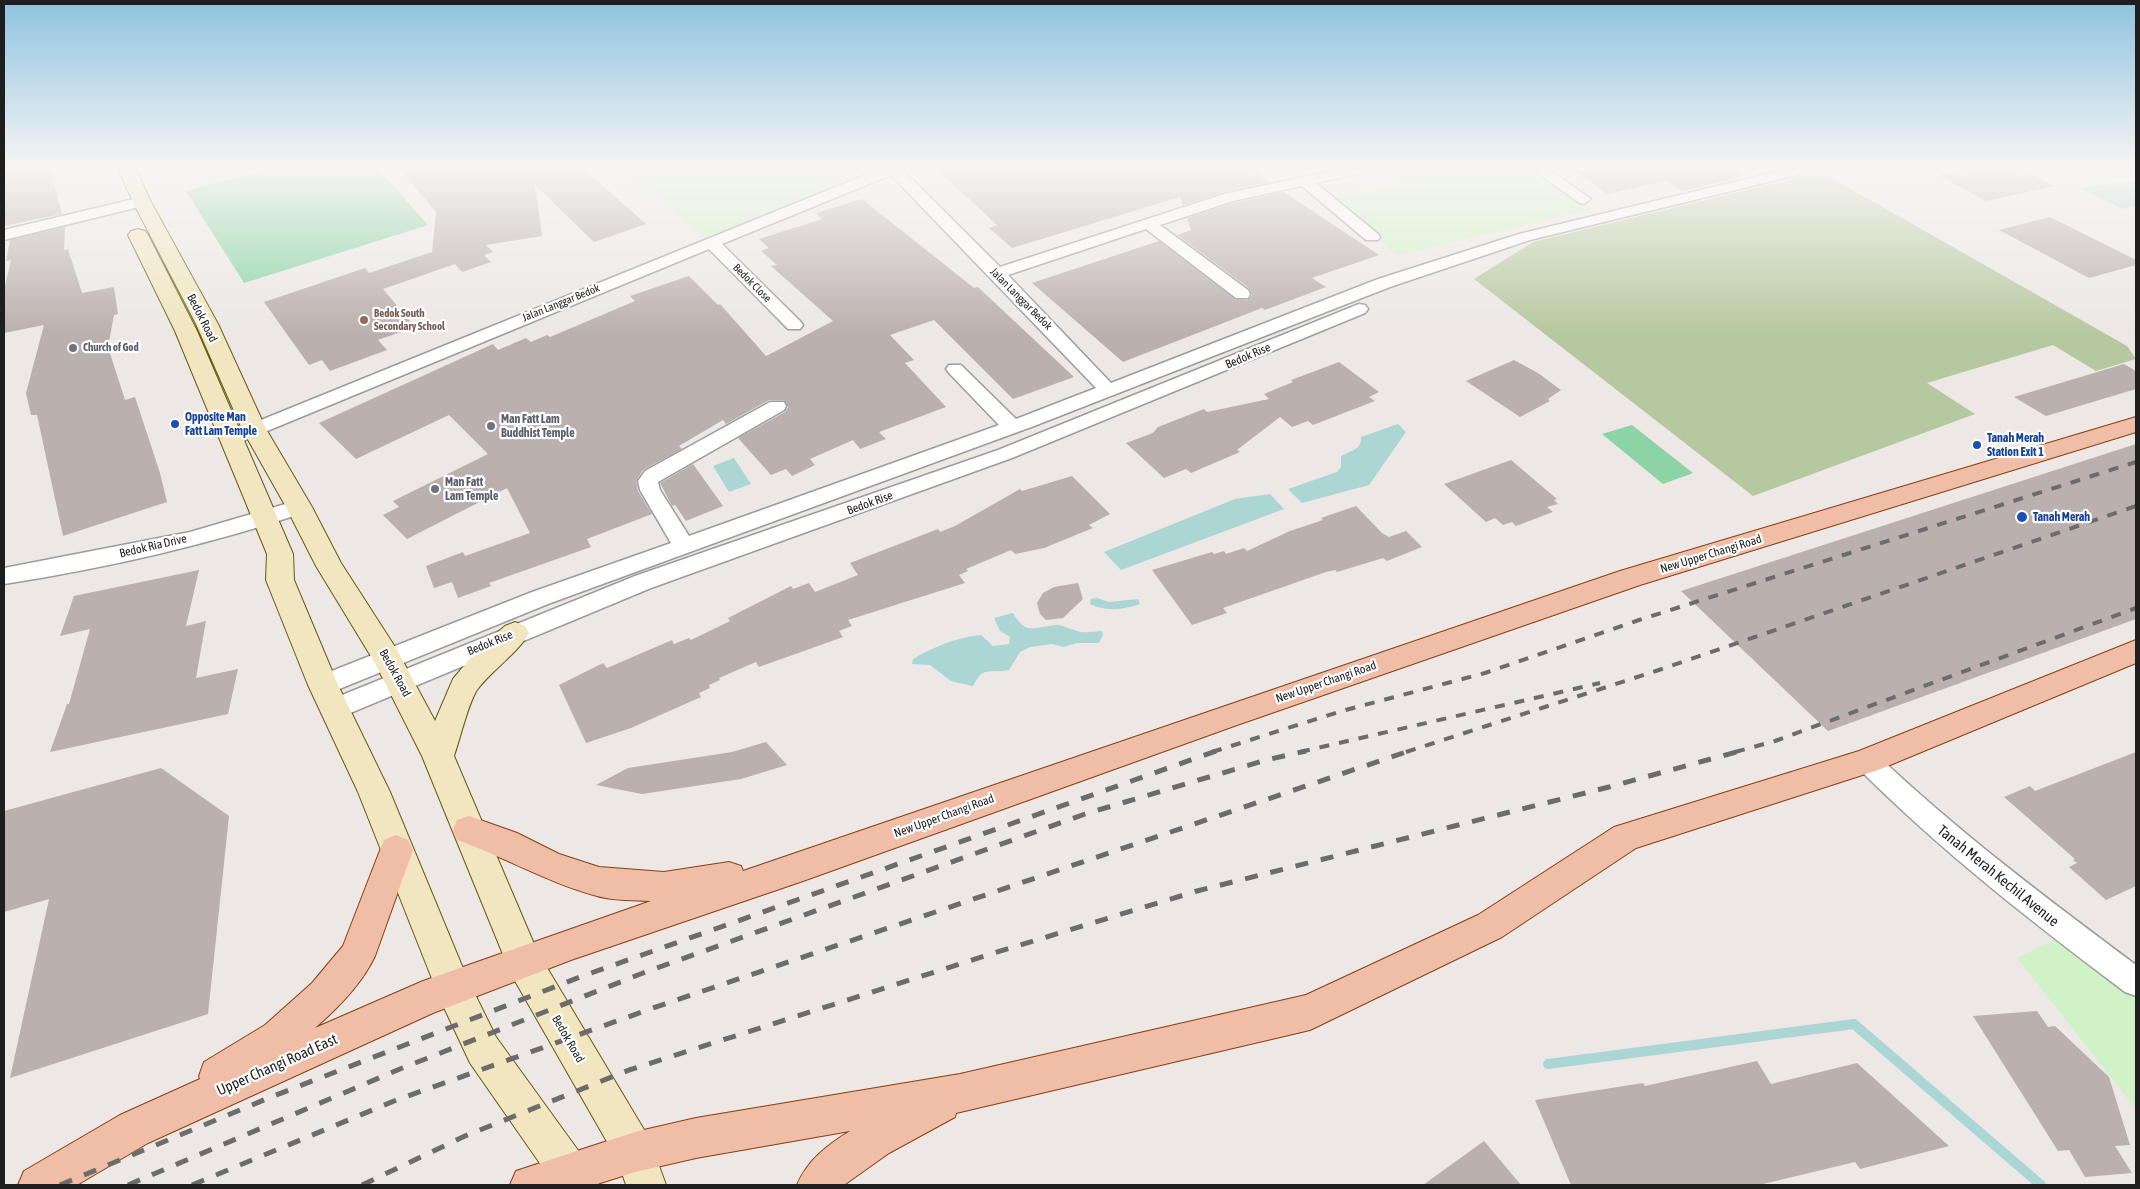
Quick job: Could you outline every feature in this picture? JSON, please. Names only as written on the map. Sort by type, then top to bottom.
[{"type":"main road","name":"Bedok Road","points":[[139,224],[280,554],[280,580],[329,697],[374,792],[452,987],[484,1050],[575,1178]]},
{"type":"main road","name":"Bedok Road","points":[[145,224],[206,324],[254,430],[299,507],[329,566],[393,669],[438,756],[524,962],[640,1169]]},
{"type":"main road","name":"New Upper Changi Road","points":[[524,962],[1630,578],[2136,424]]},
{"type":"main road","points":[[438,756],[463,687],[488,657],[515,633]]},
{"type":"main road","points":[[530,1185],[640,1169],[696,1138],[960,1093],[1310,1012],[1490,926],[1626,837],[1867,761],[2136,651]]},
{"type":"main road","points":[[469,830],[505,843],[550,866],[599,882],[664,887],[803,866]]},
{"type":"main road","points":[[134,1129],[278,1038],[325,995],[357,956],[396,850]]},
{"type":"main road","name":"Upper Changi Road East","points":[[38,1185],[134,1129],[452,987],[524,962]]},
{"type":"main road","points":[[817,1185],[825,1175],[863,1147],[960,1093]]},
{"type":"street","points":[[4,235],[31,224]]},
{"type":"street","name":"Jalan Langgar Bedok","points":[[231,439],[755,224]]},
{"type":"street","name":"Jalan Langgar Bedok","points":[[947,224],[1108,390]]},
{"type":"street","points":[[995,274],[1141,224]]},
{"type":"street","points":[[1151,224],[1242,294]]},
{"type":"street","points":[[1357,224],[1372,237]]},
{"type":"street","name":"Bedok Rise","points":[[329,697],[393,669],[540,598],[1012,427],[1373,287],[1525,237],[1576,224]]},
{"type":"street","name":"Bedok Rise","points":[[393,669],[515,633],[643,582],[1005,454],[1102,417],[1525,237]]},
{"type":"street","name":"Bedok Close","points":[[711,242],[794,325]]},
{"type":"street","name":"Bedok Rise","points":[[1373,287],[1391,286],[1404,290]]},
{"type":"street","points":[[955,369],[1012,427]]},
{"type":"street","points":[[1102,417],[1108,390]]},
{"type":"street","points":[[684,546],[650,490],[648,481],[777,406]]},
{"type":"street","name":"Bedok Ria Drive","points":[[4,576],[138,551],[265,519],[299,507]]},
{"type":"street","name":"Tanah Merah Kechil Avenue","points":[[1867,761],[1919,812],[1973,858],[2136,982]]},
{"type":"green space","points":[[207,224],[428,225],[244,283]]},
{"type":"green space","points":[[690,224],[749,224],[711,242]]},
{"type":"green space","points":[[1361,224],[1529,224],[1397,255]]},
{"type":"green space","points":[[1605,224],[1913,224],[2127,346],[2136,359],[2096,371],[2053,345],[1927,383],[1975,414],[1753,496],[1474,279],[1533,242]]},
{"type":"green space","points":[[1632,425],[1693,473],[1663,484],[1602,434]]},
{"type":"green space","points":[[2062,936],[2136,991],[2136,1109],[2017,958]]},
{"type":"water","points":[[1398,424],[1406,432],[1369,485],[1302,503],[1288,489],[1337,472],[1341,467],[1341,456],[1358,447],[1361,437]]},
{"type":"water","points":[[734,458],[751,484],[729,492],[713,466]]},
{"type":"water","points":[[1270,494],[1284,509],[1121,570],[1104,552],[1235,499]]},
{"type":"water","points":[[1097,598],[1109,602],[1138,599],[1140,604],[1121,609],[1109,609],[1090,604],[1091,599]]},
{"type":"water","points":[[1013,613],[1022,625],[1031,628],[1059,625],[1082,632],[1102,631],[1103,635],[1099,643],[1077,643],[1064,647],[1052,644],[1030,647],[1020,652],[1009,670],[984,673],[980,675],[973,686],[951,681],[930,665],[912,664],[913,659],[929,650],[963,638],[981,635],[993,646],[1009,644],[1010,637],[1000,631],[994,618]]},
{"type":"building","points":[[435,224],[540,224],[542,236],[486,245],[493,252],[484,255],[491,262],[462,272],[455,264],[383,289],[415,327],[378,340],[387,350],[330,371],[322,360],[309,365],[264,302],[365,268],[369,273],[432,252]]},
{"type":"building","points":[[576,224],[645,224],[594,242]]},
{"type":"building","points":[[805,224],[894,224],[974,288],[978,287],[1074,377],[1013,399],[934,320],[890,335],[914,360],[905,363],[946,407],[879,432],[886,439],[860,449],[853,440],[810,459],[815,465],[792,476],[786,469],[771,475],[738,438],[785,412],[788,407],[784,400],[769,400],[726,424],[723,420],[679,446],[682,449],[643,470],[636,481],[638,491],[652,514],[587,539],[591,547],[489,583],[491,586],[458,598],[452,582],[434,588],[426,566],[463,552],[465,556],[530,533],[507,488],[407,539],[383,515],[399,507],[393,501],[488,454],[449,415],[356,459],[319,423],[493,344],[498,350],[526,338],[531,342],[547,335],[550,337],[635,301],[630,296],[689,276],[718,305],[720,304],[766,356],[833,321],[771,266],[777,265],[761,251],[769,248],[759,239]]},
{"type":"building","points":[[1089,224],[1012,248],[989,228],[997,225]]},
{"type":"building","points":[[1189,224],[1333,224],[1379,255],[1312,278],[1326,287],[1265,310],[1262,308],[1123,362],[1032,283],[1159,241],[1235,299],[1248,300],[1252,295],[1249,288],[1177,235],[1191,230]]},
{"type":"building","points":[[2021,224],[2065,224],[2136,260],[2136,265],[2089,278],[1999,230]]},
{"type":"building","points":[[65,227],[64,250],[68,249],[82,293],[114,287],[118,314],[114,315],[108,347],[125,400],[135,397],[160,473],[167,502],[63,536],[37,415],[31,415],[26,393],[44,325],[4,333],[4,290],[11,260],[6,261],[10,240]]},
{"type":"building","points":[[1514,360],[1538,373],[1561,390],[1548,399],[1550,401],[1520,417],[1466,381]]},
{"type":"building","points":[[1339,362],[1379,392],[1369,397],[1375,401],[1313,425],[1308,421],[1292,427],[1280,417],[1237,450],[1240,452],[1191,473],[1186,469],[1164,478],[1126,443],[1153,433],[1158,427],[1204,409],[1207,412],[1269,399],[1264,394],[1293,382],[1291,380]]},
{"type":"building","points":[[2124,364],[2136,371],[2136,389],[2046,416],[2014,397]]},
{"type":"building","name":"Tanah Merah","points":[[2136,444],[2136,619],[1828,731],[1681,591]]},
{"type":"building","points":[[1511,460],[1557,499],[1554,500],[1558,504],[1547,507],[1553,512],[1516,526],[1512,522],[1503,525],[1495,518],[1486,522],[1444,484]]},
{"type":"building","points":[[693,464],[723,506],[686,521],[675,505],[672,506],[660,483]]},
{"type":"building","points":[[1072,476],[1110,514],[1089,525],[1093,528],[1044,548],[1015,554],[1011,550],[966,569],[968,571],[959,575],[965,583],[848,620],[852,626],[839,631],[843,637],[759,667],[756,662],[719,678],[720,680],[709,685],[710,688],[699,693],[701,697],[631,728],[586,743],[559,685],[603,663],[607,668],[672,640],[674,644],[689,638],[691,640],[730,621],[728,618],[791,586],[793,589],[809,583],[815,592],[858,575],[850,563],[938,529],[940,532],[955,526],[1020,489],[1022,491]]},
{"type":"building","points":[[1356,506],[1382,533],[1389,537],[1406,531],[1422,547],[1387,561],[1383,558],[1337,572],[1335,570],[1326,572],[1223,608],[1227,613],[1192,625],[1152,570],[1212,552],[1214,554],[1224,551],[1226,554],[1244,548],[1247,551],[1290,531],[1323,520],[1321,518]]},
{"type":"building","points":[[199,570],[186,626],[206,621],[196,678],[238,669],[228,714],[50,752],[67,704],[69,704],[90,629],[60,636],[74,596]]},
{"type":"building","points":[[1078,583],[1083,599],[1063,618],[1046,620],[1040,614],[1037,603],[1043,593],[1054,587]]},
{"type":"building","points":[[766,742],[787,765],[741,779],[642,794],[596,785],[628,768],[732,752]]},
{"type":"building","points":[[2136,752],[2136,886],[2106,900],[2069,867],[2077,863],[2073,860],[2075,859],[2004,797],[2030,786],[2035,791]]},
{"type":"building","points":[[161,768],[229,816],[208,1014],[10,1078],[49,899],[4,912],[4,811]]},
{"type":"building","points":[[2037,1011],[2048,1027],[2055,1026],[2109,1077],[2130,1145],[2115,1146],[2132,1173],[2085,1177],[2069,1150],[2058,1151],[1973,1016]]},
{"type":"building","points":[[1757,1061],[1771,1084],[1857,1063],[1949,1146],[1860,1169],[1855,1162],[1759,1185],[1571,1185],[1535,1100],[1643,1083],[1645,1086]]},
{"type":"building","points":[[1484,1141],[1521,1185],[1423,1185]]},
{"type":"waterway","points":[[1548,1064],[1854,1024],[2041,1185]]},
{"type":"railway","points":[[1212,752],[1342,711],[1485,673],[1639,620],[2136,462]]},
{"type":"railway","points":[[1407,752],[1659,670],[2136,506]]},
{"type":"railway","points":[[1735,752],[1775,741],[2136,608]]},
{"type":"railway","points":[[1300,752],[1600,683]]},
{"type":"railway","points":[[60,1185],[271,1097],[580,977],[1216,751]]},
{"type":"railway","points":[[128,1185],[400,1069],[643,973],[1085,814],[1266,760],[1306,751]]},
{"type":"railway","points":[[362,1185],[465,1136],[629,1070],[994,953],[1197,891],[1609,787],[1740,751]]},
{"type":"railway","points":[[192,1185],[394,1101],[653,1008],[1407,752]]},
{"type":"place","name":"Bedok South Secondary School","points":[[364,320]]},
{"type":"place","name":"Church of God","points":[[73,348]]},
{"type":"place","name":"Opposite Man Fatt Lam Temple","points":[[175,424]]},
{"type":"place","name":"Man Fatt Lam Buddhist Temple","points":[[491,426]]},
{"type":"place","name":"Tanah Merah Station Exit 1","points":[[1977,445]]},
{"type":"place","name":"Man Fatt Lam Temple","points":[[435,489]]},
{"type":"place","name":"Tanah Merah","points":[[2022,517]]}]
